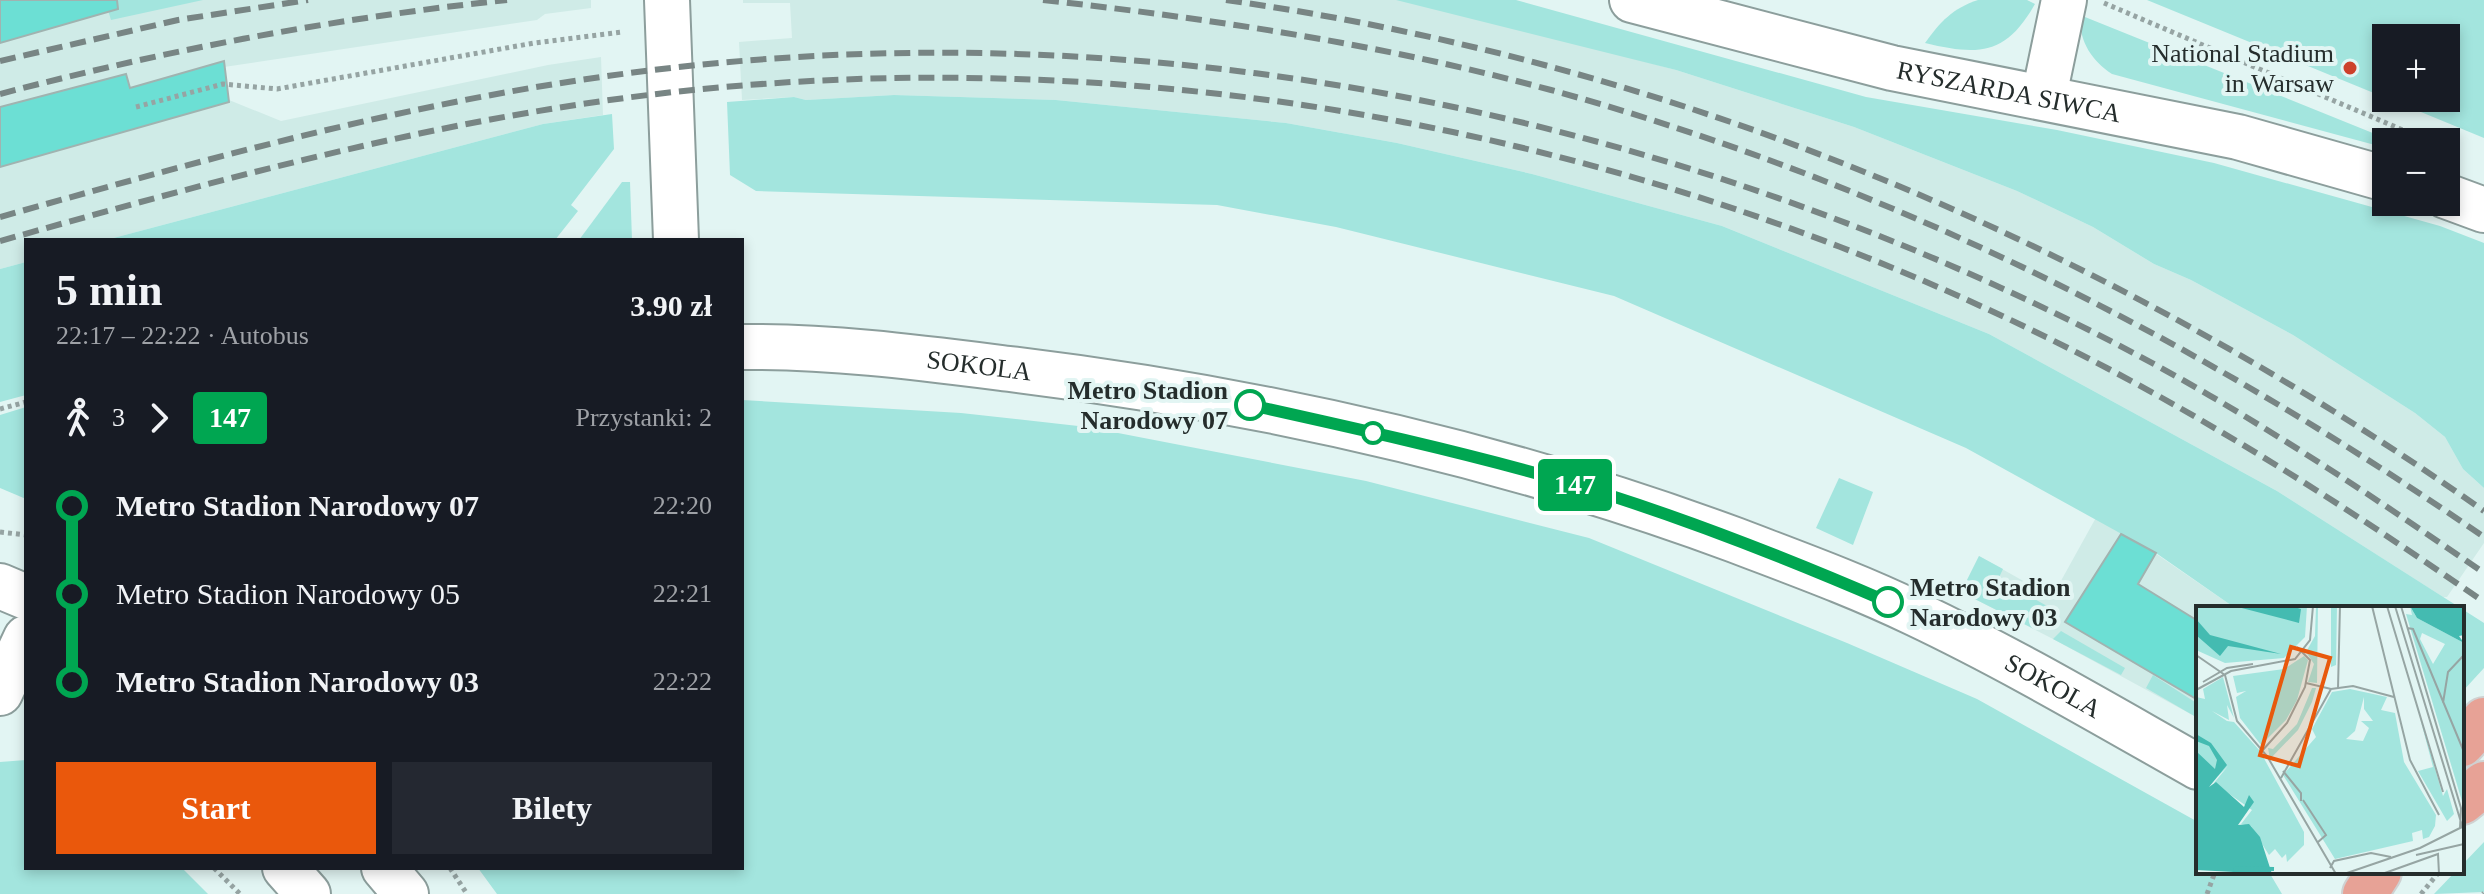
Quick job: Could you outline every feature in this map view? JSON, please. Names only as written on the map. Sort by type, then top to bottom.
[{"type":"main road","points":[[2464,742],[2484,720]]},
{"type":"main road","points":[[2464,800],[2484,784]]},
{"type":"main road","points":[[2365,894],[2378,874]]},
{"type":"street","points":[[667,0],[676,238]]},
{"type":"street","name":"RYSZARDA SIWCA","points":[[1632,0],[1745,14],[1892,68],[2238,137],[2372,175]]},
{"type":"street","points":[[2044,96],[2064,0]]},
{"type":"street","points":[[2460,201],[2484,210]]},
{"type":"street","name":"SOKOLA","points":[[744,347],[777,346],[945,361],[1102,380],[1262,408],[1547,476],[1650,508],[1813,569],[1913,613],[2037,676],[2196,766]]},
{"type":"street","points":[[0,586],[24,596]]},
{"type":"street","points":[[287,870],[308,894]]},
{"type":"street","points":[[386,870],[406,894]]},
{"type":"path","points":[[2097,0],[2398,128]]},
{"type":"path","points":[[136,107],[223,84],[277,89],[534,43],[622,32]]},
{"type":"path","points":[[0,409],[24,403]]},
{"type":"path","points":[[0,532],[24,535]]},
{"type":"path","points":[[216,870],[240,894]]},
{"type":"path","points":[[451,870],[467,894]]},
{"type":"path","points":[[2207,894],[2214,874]]},
{"type":"path","points":[[2421,894],[2437,874]]},
{"type":"shaded area","points":[[0,0],[591,0],[591,8],[545,14],[537,20],[224,67],[229,100],[281,121],[548,65],[601,57],[603,115],[543,124],[114,238],[24,238],[24,263],[0,269]]},
{"type":"shaded area","points":[[105,0],[203,0],[111,20]]},
{"type":"shaded area","points":[[743,0],[1413,0],[1676,70],[1854,127],[2017,191],[2093,227],[2154,264],[2191,280],[2293,335],[2415,413],[2445,437],[2463,469],[2484,488],[2484,543],[2447,597],[2443,597],[2277,491],[1989,334],[1722,226],[1532,174],[1397,143],[1286,123],[1056,100],[894,95],[742,100],[739,42],[792,38],[790,3],[743,3]]},
{"type":"shaded area","points":[[1396,0],[1516,0],[1866,97],[2057,130],[2214,163],[2372,207],[2372,216],[2404,216],[2484,243],[2484,488],[2463,469],[2445,437],[2415,413],[2293,335],[2191,280],[2154,264],[2093,227],[2017,191],[1854,127],[1676,70]]},
{"type":"shaded area","points":[[1978,0],[2027,0],[2035,4],[2013,33],[1989,48],[1961,50],[1925,43],[1948,17]]},
{"type":"shaded area","name":"National Stadium in Warsaw","points":[[2147,0],[2484,0],[2484,138],[2421,112],[2460,112],[2460,24],[2372,24],[2372,92]]},
{"type":"shaded area","points":[[2080,15],[2372,133],[2372,144],[2112,74],[2098,63],[2088,49]]},
{"type":"shaded area","points":[[894,95],[1056,100],[1286,123],[1397,143],[1532,174],[1722,226],[1989,334],[2277,491],[2457,606],[2232,606],[2156,553],[1966,448],[1614,296],[1336,227],[1217,205],[756,191],[730,175],[727,102],[794,97],[806,100]]},
{"type":"shaded area","points":[[612,114],[614,149],[571,205],[578,211],[557,238],[114,238],[543,124]]},
{"type":"shaded area","points":[[622,182],[630,182],[632,238],[580,238]]},
{"type":"shaded area","points":[[24,263],[24,396],[0,402],[0,269]]},
{"type":"shaded area","points":[[744,400],[961,413],[1087,427],[1366,481],[1589,538],[1977,699],[2196,821],[2196,874],[2270,874],[2282,894],[497,894],[479,870],[744,870]]},
{"type":"shaded area","points":[[24,408],[24,498],[0,488],[0,415]]},
{"type":"shaded area","points":[[1839,478],[1873,492],[1853,545],[1816,528]]},
{"type":"shaded area","points":[[2098,514],[2232,606],[2196,606],[2196,717],[1961,592],[1979,556],[2052,597]]},
{"type":"shaded area","points":[[1979,556],[2003,569],[1994,588],[2011,596],[2015,588],[2047,606],[2034,629],[1961,592]]},
{"type":"shaded area","points":[[2464,610],[2484,623],[2484,668],[2464,690]]},
{"type":"shaded area","points":[[2061,631],[2125,668],[2121,675],[2053,639]]},
{"type":"shaded area","points":[[2153,675],[2196,703],[2196,717],[2146,688]]},
{"type":"shaded area","points":[[24,760],[24,870],[184,870],[208,894],[0,894],[0,762]]},
{"type":"shaded area","points":[[2484,842],[2484,892],[2434,894],[2453,874],[2464,874],[2464,863]]},
{"type":"building","points":[[0,0],[117,0],[118,9],[0,43]]},
{"type":"building","points":[[224,61],[229,102],[0,167],[0,107],[126,74],[130,88]]},
{"type":"building","points":[[2121,534],[2156,553],[2138,584],[2196,620],[2196,699],[2065,622]]},
{"type":"railway","points":[[0,61],[178,20],[308,0]]},
{"type":"railway","points":[[0,94],[125,63],[252,37],[379,16],[507,0]]},
{"type":"railway","points":[[1043,0],[1299,35],[1489,74],[1677,128],[1799,171],[1919,220],[2151,332],[2375,464],[2484,537]]},
{"type":"railway","points":[[1226,0],[1396,30],[1563,70],[1726,120],[1885,180],[2041,250],[2193,328],[2340,416],[2484,511]]},
{"type":"railway","points":[[0,217],[298,137],[449,103],[601,77],[793,57],[985,53],[1176,64],[1366,90],[1554,130],[1738,184],[1918,252],[2093,332],[2194,387],[2341,477],[2484,573]]},
{"type":"railway","points":[[0,241],[257,171],[430,131],[605,101],[693,90],[867,79],[1041,80],[1215,93],[1387,119],[1557,156],[1724,205],[1887,266],[2046,337],[2159,396],[2324,495],[2484,602]]},
{"type":"bus line","name":"147","points":[[1250,405],[1547,476],[1650,508],[1813,569],[1888,602]]},
{"type":"place","name":"National Stadium in Warsaw","points":[[2350,68]]},
{"type":"place","name":"Metro Stadion Narodowy 07","points":[[1250,405]]},
{"type":"place","name":"Metro Stadion Narodowy 03","points":[[1888,602]]}]
